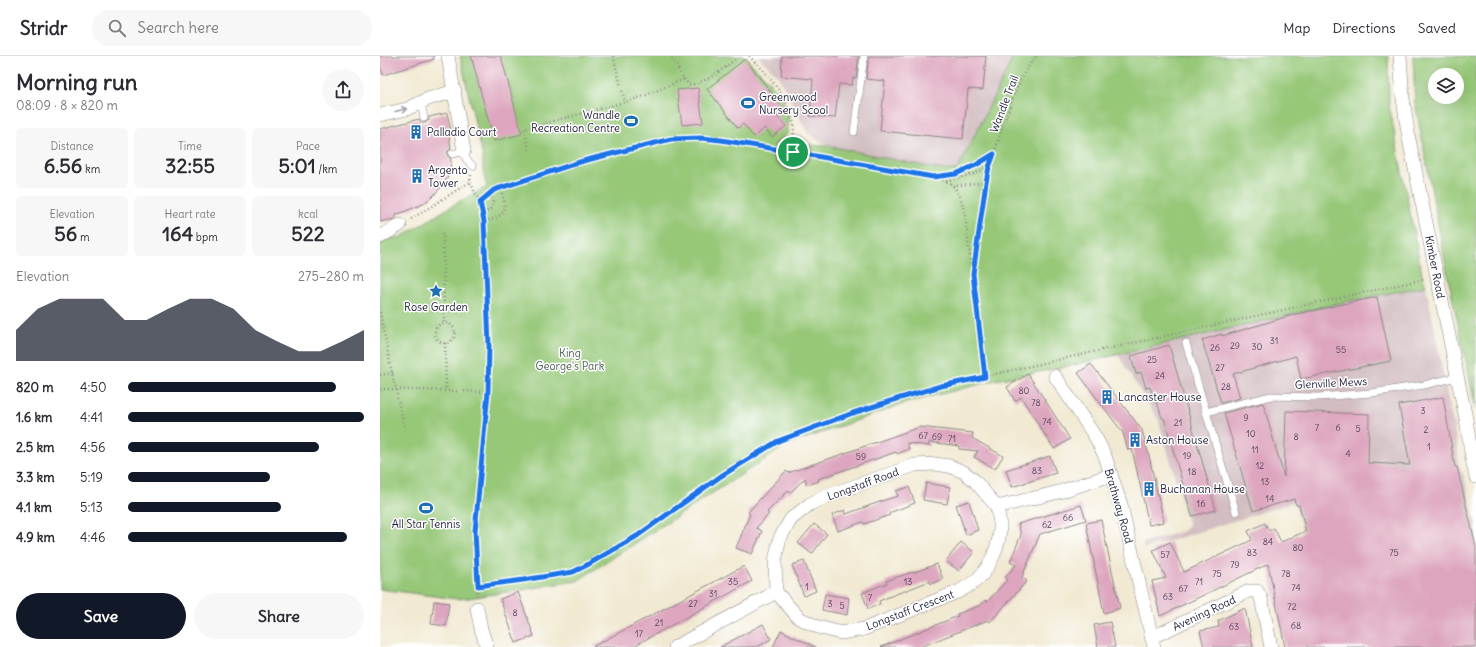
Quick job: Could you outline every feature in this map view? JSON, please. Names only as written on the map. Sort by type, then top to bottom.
[{"type":"street","points":[[448,56],[455,91],[458,153]]},
{"type":"street","name":"Kimber Road","points":[[1400,56],[1403,99],[1409,140],[1474,459],[1476,477]]},
{"type":"street","points":[[380,115],[407,109],[428,99],[455,91]]},
{"type":"street","points":[[380,237],[400,225]]},
{"type":"street","name":"Brathway Road","points":[[1056,376],[1096,438],[1111,475],[1121,505],[1152,641]]},
{"type":"street","name":"Longstaff Road","points":[[776,592],[775,561],[780,538],[791,519],[810,504],[827,496],[915,465],[935,464],[949,466],[964,472],[975,481],[997,507]]},
{"type":"street","points":[[997,507],[1059,492],[1111,475]]},
{"type":"street","name":"Longstaff Crescent","points":[[776,592],[799,618],[818,627],[841,633],[864,629],[960,591],[973,583],[983,574],[996,549],[999,538],[1000,522],[997,507]]},
{"type":"street","name":"Avening Road","points":[[1152,641],[1159,634],[1249,591],[1257,591],[1261,598],[1271,647]]},
{"type":"street","points":[[675,647],[776,592]]},
{"type":"street","points":[[477,608],[481,629],[487,647]]},
{"type":"lane","points":[[854,132],[864,56]]},
{"type":"lane","points":[[421,103],[424,118]]},
{"type":"lane","points":[[458,153],[473,166]]},
{"type":"lane","points":[[1186,343],[1236,512]]},
{"type":"lane","name":"Glenville Mews","points":[[1206,412],[1270,396],[1318,397],[1371,393],[1424,385],[1457,377]]},
{"type":"path","points":[[613,56],[625,102]]},
{"type":"path","points":[[670,56],[689,85],[701,83],[735,60]]},
{"type":"path","points":[[749,56],[764,71],[783,95],[794,124],[793,152]]},
{"type":"path","name":"Wandle Trail","points":[[973,274],[989,167],[1009,109],[1027,68],[1036,56]]},
{"type":"path","points":[[529,150],[524,129],[625,102],[644,96],[684,79]]},
{"type":"path","points":[[480,202],[494,190],[500,188],[583,161],[671,139],[701,138],[721,140],[933,177],[945,181],[953,186],[960,198],[964,212],[985,377]]},
{"type":"path","points":[[933,177],[956,174],[976,165],[994,154]]},
{"type":"path","points":[[473,166],[470,182],[480,202],[484,221],[489,346],[488,392],[475,531],[478,586],[477,608]]},
{"type":"path","points":[[945,181],[974,174],[989,167]]},
{"type":"path","points":[[400,225],[470,182]]},
{"type":"path","points":[[953,186],[986,182]]},
{"type":"path","points":[[484,221],[499,217],[505,207],[500,188]]},
{"type":"path","points":[[483,213],[490,210],[493,206],[493,200],[490,193]]},
{"type":"path","points":[[443,233],[444,323]]},
{"type":"path","points":[[478,586],[573,572],[637,536],[721,476],[778,441],[853,413],[897,399],[941,386],[1426,279],[1428,285]]},
{"type":"path","points":[[380,312],[394,383],[397,390],[397,397],[405,428]]},
{"type":"path","points":[[444,323],[451,325],[455,333],[451,341],[445,343],[436,338],[435,331],[438,326],[444,323]]},
{"type":"path","points":[[445,343],[446,391]]},
{"type":"path","points":[[380,375],[393,373]]},
{"type":"path","points":[[380,389],[488,392]]},
{"type":"shaded area","points":[[758,56],[1014,56],[959,167],[955,170],[942,170],[829,146],[808,134],[778,76]]},
{"type":"shaded area","points":[[1426,286],[1457,444],[1459,467],[1464,476],[1476,526],[1476,647],[1313,565],[1294,502],[1144,549],[1143,543],[1184,531],[1189,525],[1159,421],[1118,355],[1345,302]]},
{"type":"green space","name":"King George's Park","points":[[460,56],[744,56],[774,88],[784,102],[787,110],[788,133],[776,144],[829,146],[943,170],[955,170],[959,167],[1014,56],[1388,56],[1389,105],[1422,274],[1426,286],[1345,302],[1065,367],[996,380],[906,403],[787,445],[577,581],[457,599],[380,589],[380,244],[388,239],[401,237],[460,201],[487,187],[483,172],[483,158]]},
{"type":"green space","points":[[1413,56],[1476,56],[1476,409],[1448,277],[1415,102]]},
{"type":"building","points":[[380,56],[434,56],[434,59],[383,75],[380,66]]},
{"type":"building","name":"Wandle Recreation Centre","points":[[471,56],[501,56],[522,134],[494,141]]},
{"type":"building","points":[[782,56],[859,56],[856,78],[853,78],[852,85],[839,84],[835,118],[810,116],[813,79],[781,76]]},
{"type":"building","points":[[869,56],[986,56],[983,90],[968,89],[963,139],[880,131],[885,81],[866,79]]},
{"type":"building","name":"Greenwood Nursery Scool","points":[[745,59],[785,110],[777,116],[786,126],[772,137],[765,128],[754,137],[743,124],[738,128],[707,89]]},
{"type":"building","points":[[698,88],[703,123],[682,125],[677,90]]},
{"type":"building","name":"Argento Tower","points":[[447,113],[452,135],[449,135],[451,149],[448,151],[447,155],[451,159],[451,162],[449,174],[444,184],[423,204],[396,215],[396,218],[394,219],[380,222],[380,129],[419,119],[422,123],[425,123],[429,120],[429,117]]},
{"type":"building","points":[[1377,297],[1391,361],[1301,379],[1296,356],[1233,374],[1240,398],[1221,403],[1202,340],[1222,334],[1222,336],[1296,314]]},
{"type":"building","points":[[1169,345],[1216,510],[1192,516],[1164,418],[1162,418],[1157,402],[1155,403],[1150,387],[1146,388],[1141,372],[1136,374],[1131,356]]},
{"type":"building","points":[[1091,364],[1142,430],[1164,522],[1149,525],[1132,449],[1128,450],[1123,433],[1078,373]]},
{"type":"building","points":[[1028,374],[1070,439],[1054,449],[1021,397],[1015,401],[1007,387]]},
{"type":"building","points":[[1443,397],[1455,467],[1457,467],[1476,547],[1476,647],[1285,647],[1268,564],[1160,616],[1152,581],[1166,578],[1153,550],[1170,542],[1184,572],[1252,540],[1248,531],[1265,523],[1269,531],[1274,528],[1281,542],[1306,531],[1299,505],[1296,505],[1294,499],[1253,511],[1224,413],[1263,403],[1284,477],[1286,411],[1369,414],[1368,463],[1410,465],[1399,405]]},
{"type":"building","points":[[920,427],[973,433],[972,438],[1003,456],[995,469],[974,457],[978,451],[959,449],[959,446],[929,442],[929,446],[907,443],[909,449],[897,454],[896,452],[818,479],[819,481],[807,485],[805,478],[790,493],[788,491],[767,512],[769,514],[756,528],[762,531],[752,554],[736,548],[750,514],[748,512],[786,471],[788,473]]},
{"type":"building","points":[[1050,456],[1056,473],[1012,487],[1006,470]]},
{"type":"building","points":[[926,483],[950,487],[947,504],[923,500]]},
{"type":"building","points":[[909,487],[915,503],[889,513],[890,515],[864,524],[863,522],[838,531],[832,515],[845,510],[846,514],[898,496],[896,491]]},
{"type":"building","points":[[969,501],[978,530],[966,535],[956,505]]},
{"type":"building","points":[[1081,505],[1086,520],[1040,534],[1022,577],[1027,581],[990,622],[988,620],[920,647],[881,647],[958,616],[957,614],[981,605],[985,600],[987,602],[1007,580],[1005,578],[1016,565],[1010,562],[1021,535],[1018,524]]},
{"type":"building","points":[[1101,520],[1120,608],[1104,613],[1086,523]]},
{"type":"building","points":[[814,524],[827,534],[812,554],[798,543]]},
{"type":"building","points":[[961,542],[974,552],[959,571],[946,561]]},
{"type":"building","points":[[804,561],[816,591],[804,596],[792,565]]},
{"type":"building","points":[[937,564],[943,579],[931,584],[930,581],[891,596],[879,601],[880,604],[868,609],[862,593],[887,583],[886,581]]},
{"type":"building","points":[[744,566],[752,581],[632,647],[592,647]]},
{"type":"building","points":[[518,592],[534,636],[516,643],[500,599]]},
{"type":"building","points":[[825,594],[849,598],[847,615],[822,610]]},
{"type":"building","points":[[434,601],[449,603],[446,626],[431,624]]},
{"type":"building","points":[[1245,608],[1253,647],[1204,647],[1200,631],[1219,627],[1218,621]]},
{"type":"building","points":[[1110,622],[1115,647],[1098,647],[1094,625]]},
{"type":"building","points":[[763,624],[771,639],[761,645],[757,647],[720,647]]},
{"type":"building","points":[[781,630],[792,636],[816,647],[773,647]]},
{"type":"place","name":"Greenwood Nursery Scool","points":[[748,103]]},
{"type":"place","name":"Wandle Recreation Centre","points":[[631,121]]},
{"type":"place","name":"Palladio Court","points":[[416,132]]},
{"type":"place","name":"Argento Tower","points":[[417,176]]},
{"type":"place","name":"Rose Garden","points":[[436,291]]},
{"type":"place","name":"Lancaster House","points":[[1107,397]]},
{"type":"place","name":"Aston House","points":[[1135,440]]},
{"type":"place","name":"Buchanan House","points":[[1149,489]]},
{"type":"place","name":"All Star Tennis","points":[[426,508]]},
{"type":"route","points":[[701,138],[721,140],[793,152],[933,177],[956,174],[976,165],[994,154],[989,167],[986,182],[973,274],[985,377],[941,386],[897,399],[853,413],[778,441],[721,476],[637,536],[573,572],[478,586],[475,531],[488,392],[489,346],[488,283],[484,217],[480,202],[494,190],[583,161],[671,139],[701,138]]}]
